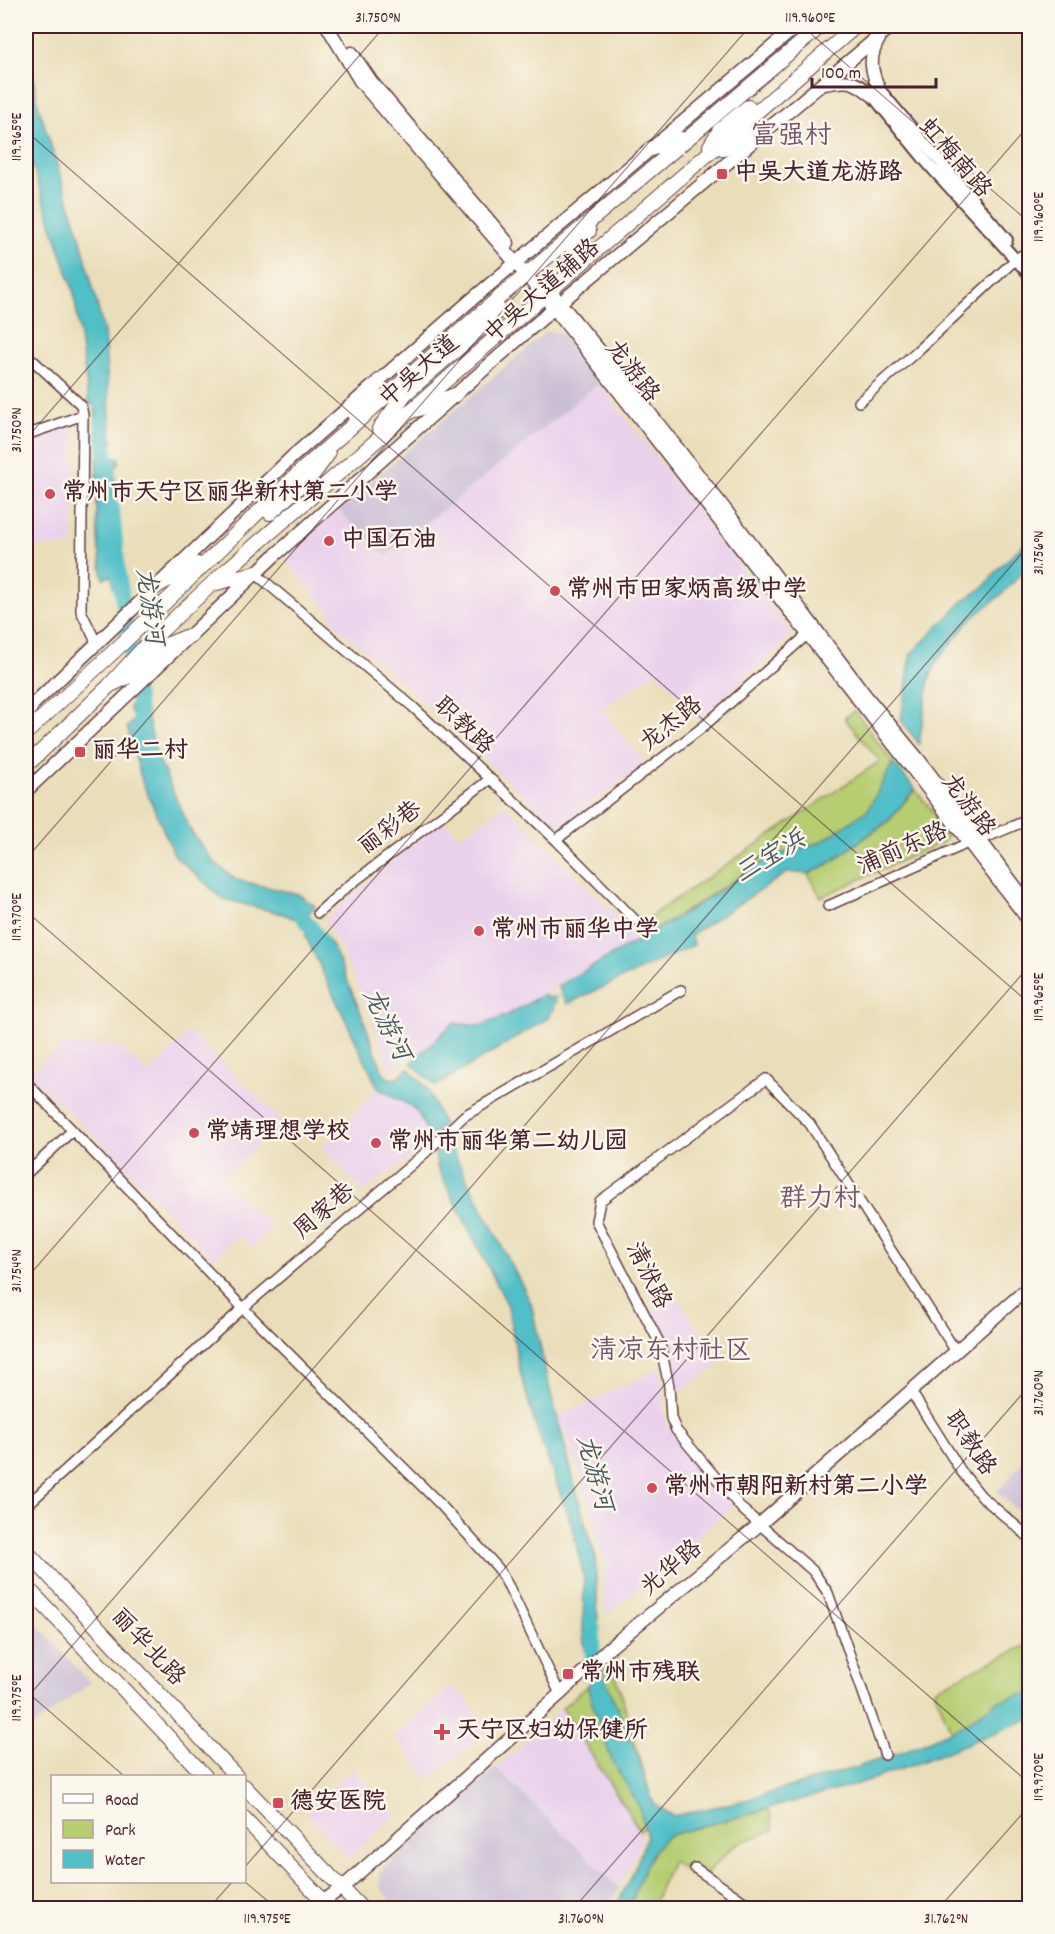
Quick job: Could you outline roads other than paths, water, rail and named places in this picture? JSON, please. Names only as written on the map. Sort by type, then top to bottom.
[{"type":"main road","name":"龙游路","points":[[331,26],[371,81],[724,508],[899,743]]},
{"type":"main road","name":"中吴大道辅路","points":[[96,642],[292,457],[788,30],[797,26]]},
{"type":"main road","name":"中吴大道","points":[[26,733],[303,469],[481,313],[822,26]]},
{"type":"main road","name":"中吴大道","points":[[148,659],[211,584],[852,26]]},
{"type":"main road","name":"中吴大道辅路","points":[[191,635],[255,573],[557,305],[887,29]]},
{"type":"main road","points":[[876,92],[870,62],[874,46],[887,29]]},
{"type":"main road","points":[[702,158],[719,131],[811,55],[812,48],[809,44],[799,45]]},
{"type":"main road","points":[[821,85],[844,80],[876,92]]},
{"type":"main road","points":[[598,248],[577,255],[573,251],[579,239],[667,166],[702,126]]},
{"type":"main road","points":[[684,174],[714,157],[733,142],[770,126]]},
{"type":"main road","points":[[650,149],[690,136]]},
{"type":"main road","name":"龙游路","points":[[557,305],[808,634],[899,743],[974,841],[1029,906]]},
{"type":"main road","points":[[363,450],[405,394],[485,325],[499,310],[496,306],[481,313]]},
{"type":"main road","points":[[250,549],[239,553],[237,550],[244,537],[315,472],[379,381]]},
{"type":"main road","points":[[406,414],[455,395]]},
{"type":"main road","points":[[153,588],[212,556]]},
{"type":"main road","points":[[211,584],[255,573]]},
{"type":"main road","points":[[148,659],[170,614],[200,584],[204,576],[201,574],[190,577]]},
{"type":"main road","points":[[26,791],[148,659],[161,647],[191,635]]},
{"type":"main road","points":[[27,711],[96,642]]},
{"type":"main road","points":[[26,766],[108,687],[131,676]]},
{"type":"main road","points":[[26,741],[39,719]]},
{"type":"main road","points":[[26,777],[33,770],[48,744]]},
{"type":"main road","name":"龙游路","points":[[974,841],[1029,922]]},
{"type":"main road","name":"光华路","points":[[325,1907],[343,1887],[560,1695],[608,1649],[760,1524],[1029,1286]]},
{"type":"main road","name":"丽华北路","points":[[26,1551],[235,1775]]},
{"type":"main road","name":"丽华北路","points":[[26,1586],[204,1775]]},
{"type":"main road","points":[[246,1788],[361,1908]]},
{"type":"main road","points":[[246,1820],[325,1907]]},
{"type":"street","name":"虹梅南路","points":[[876,92],[930,166],[1022,255],[1029,265]]},
{"type":"street","name":"虹梅南路","points":[[1022,255],[1029,276]]},
{"type":"street","points":[[859,402],[1022,255]]},
{"type":"street","points":[[26,354],[81,405],[83,415],[81,611],[96,642]]},
{"type":"street","points":[[26,435],[83,415]]},
{"type":"street","name":"职教路","points":[[255,573],[413,707],[555,840],[634,921]]},
{"type":"street","name":"龙杰路","points":[[555,840],[704,726],[808,634]]},
{"type":"street","name":"丽彩巷","points":[[318,913],[347,887],[490,779]]},
{"type":"street","name":"浦前东路","points":[[828,906],[1029,819]]},
{"type":"street","name":"周家巷","points":[[26,1506],[243,1308],[424,1154],[464,1116],[681,990]]},
{"type":"street","name":"清洑路","points":[[885,1755],[828,1593],[813,1571],[742,1509],[676,1430],[671,1418],[669,1386],[660,1344],[596,1221],[600,1201],[766,1079],[810,1124],[955,1350]]},
{"type":"street","points":[[26,1082],[243,1308],[439,1503],[498,1568],[560,1695]]},
{"type":"street","points":[[26,1174],[72,1131]]},
{"type":"street","name":"职教路","points":[[910,1390],[961,1471],[981,1496],[1029,1538]]},
{"type":"street","points":[[695,1868],[753,1908]]},
{"type":"water","points":[[26,42],[39,108],[81,240],[104,332],[112,442],[98,443],[95,405],[89,404],[74,293],[26,146]]},
{"type":"water","points":[[119,457],[119,463],[115,469],[113,549],[121,562],[122,580],[113,588],[112,576],[103,578],[99,548],[97,459]]},
{"type":"water","points":[[1029,539],[1029,565],[1003,593],[969,621],[937,661],[929,680],[919,744],[901,720],[911,654],[963,601],[985,586],[997,570]]},
{"type":"water","points":[[139,697],[141,710],[146,710],[156,754],[192,833],[212,860],[236,880],[298,894],[315,906],[301,921],[283,914],[223,899],[175,856],[142,781],[127,727],[134,720],[129,707]]},
{"type":"water","points":[[893,763],[915,789],[889,820],[828,864],[808,874],[788,872],[692,934],[691,939],[694,945],[567,1004],[558,986],[685,913],[771,857],[821,842],[868,810]]},
{"type":"water","points":[[313,922],[332,945],[382,1070],[388,1078],[396,1079],[408,1068],[427,1088],[443,1124],[430,1138],[418,1113],[411,1106],[378,1088],[306,937],[306,928]]},
{"type":"water","points":[[544,994],[548,999],[553,996],[556,1002],[552,1006],[554,1009],[549,1013],[550,1017],[436,1086],[411,1063],[453,1023],[479,1026],[506,1016]]},
{"type":"water","points":[[448,1142],[531,1303],[547,1379],[595,1554],[599,1641],[586,1655],[583,1636],[584,1577],[571,1523],[535,1424],[519,1368],[508,1306],[437,1167],[435,1152]]},
{"type":"water","points":[[602,1672],[638,1756],[652,1800],[673,1816],[742,1801],[861,1766],[912,1748],[960,1727],[998,1701],[1029,1693],[1029,1719],[913,1765],[855,1785],[670,1835],[663,1840],[650,1857],[629,1908],[615,1908],[635,1868],[647,1836],[639,1806],[611,1759],[587,1686]]},
{"type":"waterway","name":"龙游河","points":[[102,422],[108,476]]},
{"type":"waterway","name":"龙游河","points":[[112,506],[119,576],[140,717]]},
{"type":"waterway","name":"三宝浜","points":[[899,773],[903,762]]},
{"type":"waterway","name":"龙游河","points":[[289,907],[297,909],[321,941]]},
{"type":"waterway","name":"三宝浜","points":[[554,1000],[564,993]]},
{"type":"waterway","name":"龙游河","points":[[593,1628],[592,1666],[603,1695]]},
{"type":"place","name":"中吴大道龙游路","points":[[722,174]]},
{"type":"place","name":"常州市天宁区丽华新村第二小学","points":[[50,494]]},
{"type":"place","name":"中国石油","points":[[329,541]]},
{"type":"place","name":"常州市田家炳高级中学","points":[[555,591]]},
{"type":"place","name":"丽华二村","points":[[80,752]]},
{"type":"place","name":"常州市丽华中学","points":[[479,931]]},
{"type":"place","name":"常靖理想学校","points":[[194,1133]]},
{"type":"place","name":"常州市丽华第二幼儿园","points":[[376,1143]]},
{"type":"place","name":"常州市朝阳新村第二小学","points":[[652,1488]]},
{"type":"place","name":"常州市残联","points":[[568,1674]]},
{"type":"place","name":"天宁区妇幼保健所","points":[[442,1732]]},
{"type":"place","name":"德安医院","points":[[278,1803]]},
{"type":"district","name":"富强村","points":[[791,137]]},
{"type":"district","name":"群力村","points":[[820,1200]]},
{"type":"district","name":"清凉东村社区","points":[[671,1352]]}]
